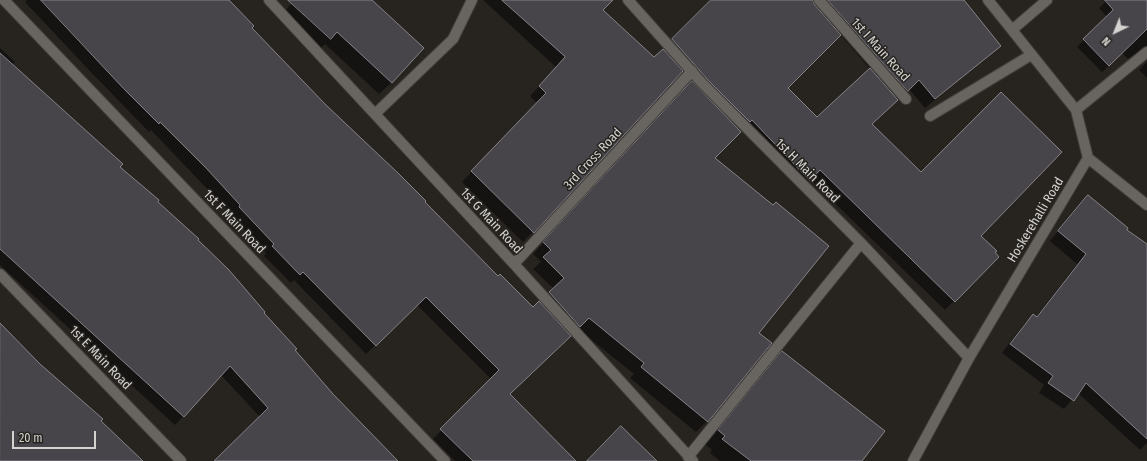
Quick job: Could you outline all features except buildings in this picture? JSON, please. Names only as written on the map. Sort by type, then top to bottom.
[{"type":"street","name":"1st F Main Road","points":[[4,0],[444,461]]},
{"type":"street","name":"1st G Main Road","points":[[269,0],[514,264],[690,459]]},
{"type":"street","points":[[375,114],[453,40],[472,0]]},
{"type":"street","name":"1st H Main Road","points":[[628,0],[692,71],[860,243],[969,358]]},
{"type":"street","name":"1st I Main Road","points":[[818,0],[906,99]]},
{"type":"street","points":[[988,0],[1076,110],[1088,158],[1145,200]]},
{"type":"street","points":[[1012,30],[1047,0]]},
{"type":"street","points":[[1076,110],[1147,52]]},
{"type":"street","points":[[930,116],[1031,55]]},
{"type":"street","name":"3rd Cross Road","points":[[514,264],[692,71]]},
{"type":"street","name":"Hoskerehalli Road","points":[[913,461],[969,358],[1088,158]]},
{"type":"street","points":[[690,459],[860,243]]},
{"type":"street","name":"1st E Main Road","points":[[0,274],[181,461]]}]
